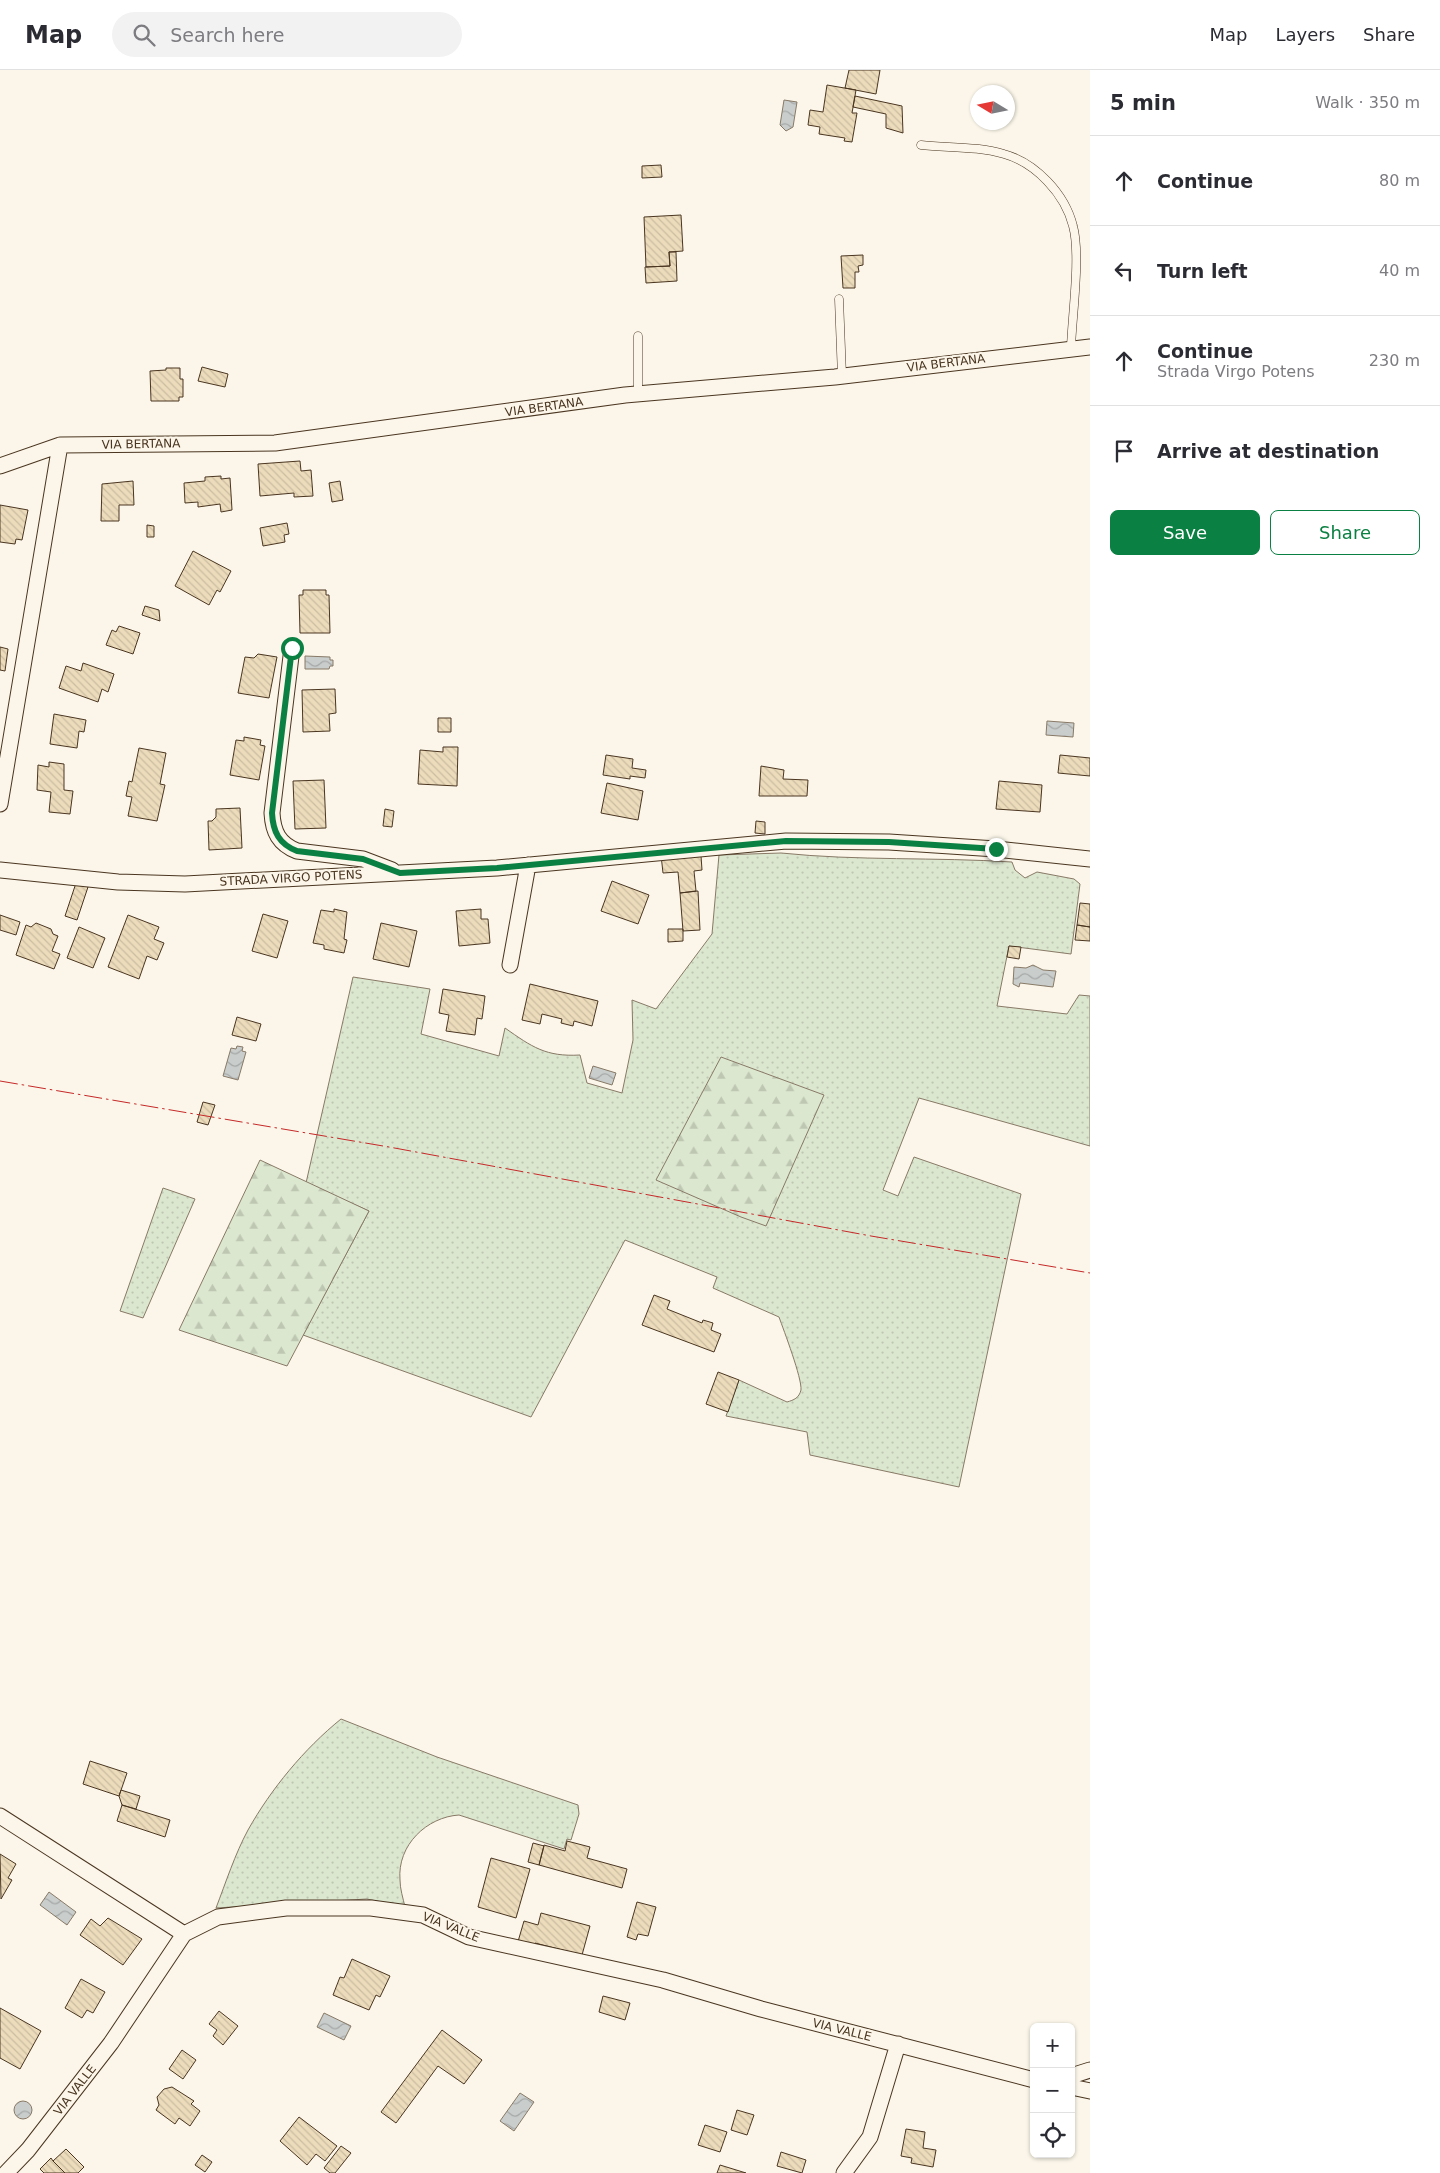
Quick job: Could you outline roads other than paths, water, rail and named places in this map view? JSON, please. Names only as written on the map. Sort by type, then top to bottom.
[{"type":"street","name":"VIA BERTANA","points":[[0,466],[60,445],[275,443],[638,394],[842,376],[1090,347]]},
{"type":"street","points":[[0,804],[60,445]]},
{"type":"street","points":[[292,648],[272,813],[278,838],[288,847],[297,851],[363,859],[400,873]]},
{"type":"street","name":"STRADA VIRGO POTENS","points":[[0,870],[155,884],[528,865],[786,841],[898,842],[996,849],[1090,859]]},
{"type":"street","points":[[510,965],[528,865]]},
{"type":"street","points":[[0,1816],[184,1934]]},
{"type":"street","name":"VIA VALLE","points":[[6,2173],[28,2150],[111,2043],[184,1934],[218,1917],[286,1908],[371,1908],[423,1915],[469,1937],[663,1980],[761,2009],[1030,2079]]},
{"type":"street","points":[[844,2173],[870,2137],[898,2044]]},
{"type":"street","points":[[1075,2075],[1090,2070]]},
{"type":"street","points":[[1075,2088],[1090,2091]]},
{"type":"lane","points":[[921,146],[986,150],[1010,156],[1024,162],[1039,173],[1057,193],[1070,217],[1075,234],[1071,348]]},
{"type":"lane","points":[[839,299],[842,376]]},
{"type":"lane","points":[[638,336],[638,394]]},
{"type":"water","points":[[784,100],[797,102],[793,127],[786,131],[780,125]]},
{"type":"water","points":[[305,656],[330,657],[330,660],[333,660],[333,666],[330,666],[329,669],[305,669]]},
{"type":"water","points":[[1047,721],[1074,723],[1073,737],[1046,735]]},
{"type":"water","points":[[1033,965],[1043,970],[1056,971],[1053,987],[1020,983],[1019,987],[1013,984],[1014,967],[1026,968]]},
{"type":"water","points":[[237,1046],[243,1047],[242,1051],[246,1052],[238,1080],[223,1076],[231,1048],[236,1049]]},
{"type":"water","points":[[593,1066],[616,1073],[612,1085],[589,1078]]},
{"type":"water","points":[[49,1892],[76,1912],[67,1925],[40,1905]]},
{"type":"water","points":[[324,2013],[351,2026],[344,2040],[317,2027]]},
{"type":"water","points":[[520,2093],[534,2102],[514,2131],[500,2121]]},
{"type":"water","points":[[23,2101],[29,2104],[32,2110],[29,2116],[23,2119],[17,2116],[14,2110],[17,2104]]}]
